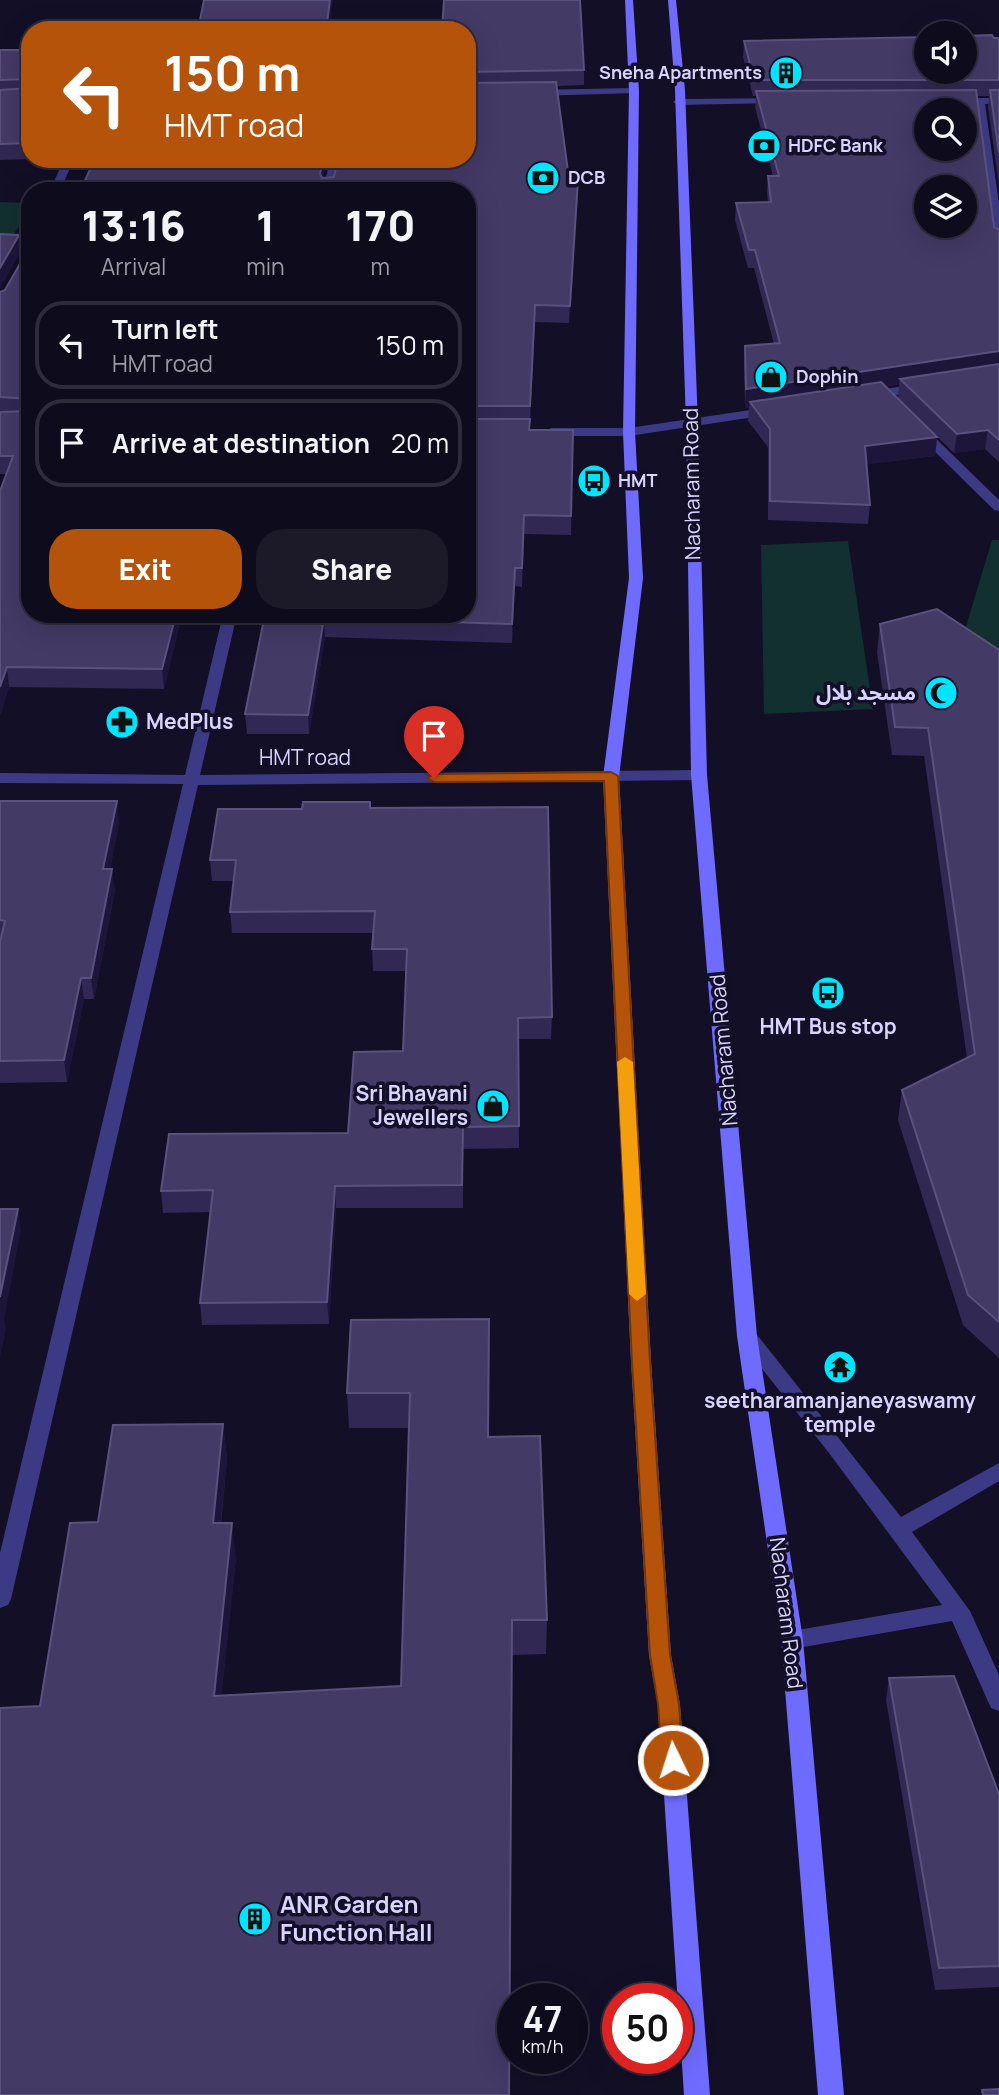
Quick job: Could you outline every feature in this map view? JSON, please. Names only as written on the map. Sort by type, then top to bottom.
[{"type":"main road","points":[[629,0],[634,91],[629,432],[636,578],[611,776],[659,1642],[669,1704],[696,2095]]},
{"type":"main road","name":"Nacharam Road","points":[[672,0],[692,424],[699,775],[747,1336],[792,1640],[831,2095]]},
{"type":"street","points":[[520,93],[634,91]]},
{"type":"street","points":[[999,101],[980,101],[999,244]]},
{"type":"street","points":[[678,102],[786,102]]},
{"type":"street","points":[[0,242],[21,242]]},
{"type":"street","points":[[855,398],[887,398],[934,386]]},
{"type":"street","points":[[537,432],[629,432],[787,409]]},
{"type":"street","points":[[911,422],[999,508]]},
{"type":"street","points":[[0,1599],[228,623]]},
{"type":"street","name":"HMT road","points":[[0,778],[191,780],[699,775]]},
{"type":"street","points":[[747,1336],[959,1611],[999,1701]]},
{"type":"street","points":[[898,1529],[999,1471]]},
{"type":"street","points":[[792,1640],[959,1611]]},
{"type":"green space","points":[[0,202],[21,203],[21,224],[13,235],[0,234]]},
{"type":"green space","points":[[992,540],[999,540],[999,676],[959,650]]},
{"type":"green space","points":[[848,541],[873,709],[764,714],[761,545]]},
{"type":"building","points":[[204,0],[330,0],[327,21],[200,21]]},
{"type":"building","points":[[444,0],[580,0],[584,70],[476,72],[476,21],[443,21]]},
{"type":"building","points":[[992,35],[999,38],[999,80],[977,80],[977,36]]},
{"type":"building","points":[[914,37],[914,80],[754,80],[744,41]]},
{"type":"building","points":[[0,50],[21,50],[21,79],[0,80]]},
{"type":"building","points":[[556,82],[569,179],[578,179],[570,306],[535,305],[530,406],[476,406],[476,182],[84,182],[91,168],[321,168],[322,178],[334,177],[336,168],[476,168],[476,83]]},
{"type":"building","points":[[21,89],[21,143],[0,144],[0,90]]},
{"type":"building","points":[[976,90],[994,227],[999,230],[999,351],[746,389],[745,346],[780,343],[755,250],[749,250],[736,203],[771,202],[768,176],[779,176],[756,91]]},
{"type":"building","points":[[990,90],[999,90],[999,153]]},
{"type":"building","points":[[0,234],[19,235],[0,268]]},
{"type":"building","points":[[21,262],[21,398],[0,397],[0,292],[5,290]]},
{"type":"building","points":[[999,364],[999,440],[988,430],[957,434],[900,379]]},
{"type":"building","points":[[881,382],[937,437],[865,446],[870,505],[770,501],[770,429],[750,402]]},
{"type":"building","points":[[21,411],[21,623],[174,623],[162,669],[7,667],[0,687],[0,491],[13,456],[0,456],[1,412]]},
{"type":"building","points":[[476,419],[530,419],[529,430],[573,430],[571,516],[524,515],[522,568],[515,568],[512,624],[476,623]]},
{"type":"building","points":[[937,609],[999,650],[999,1322],[968,1295],[902,1090],[975,1054],[928,728],[895,727],[880,624]]},
{"type":"building","points":[[263,623],[323,623],[308,715],[245,714]]},
{"type":"building","points":[[0,801],[117,801],[103,869],[112,869],[91,978],[81,978],[64,1060],[0,1061],[0,942],[5,921],[0,920]]},
{"type":"building","points":[[303,802],[370,802],[370,808],[548,807],[552,1017],[518,1018],[519,1126],[463,1127],[462,1185],[335,1186],[327,1302],[200,1303],[213,1190],[161,1191],[169,1134],[348,1133],[354,1052],[403,1051],[407,949],[372,949],[375,911],[230,912],[236,860],[210,860],[218,809],[302,809]]},
{"type":"building","points":[[0,1209],[18,1209],[0,1297]]},
{"type":"building","name":"ANR Garden Function Hall","points":[[489,1319],[488,1437],[540,1436],[547,1620],[512,1620],[510,1983],[497,1983],[497,2074],[509,2074],[509,2095],[0,2095],[0,1708],[40,1706],[70,1523],[98,1522],[113,1425],[223,1424],[213,1523],[232,1523],[214,1696],[401,1686],[410,1393],[347,1393],[351,1320]]},
{"type":"building","points":[[954,1676],[999,1794],[999,1966],[939,1968],[889,1678]]},
{"type":"building","points":[[999,2089],[999,2095],[983,2095],[982,2090]]},
{"type":"slow traffic","points":[[625,1062],[637,1294]]},
{"type":"place","name":"Sneha Apartments","points":[[786,73]]},
{"type":"place","name":"HDFC Bank","points":[[764,146]]},
{"type":"place","name":"DCB","points":[[543,178]]},
{"type":"place","name":"Dophin","points":[[771,377]]},
{"type":"place","name":"HMT","points":[[594,481]]},
{"type":"place","name":"مسجد بلال","points":[[941,693]]},
{"type":"place","name":"MedPlus","points":[[122,722]]},
{"type":"place","name":"HMT Bus stop","points":[[828,993]]},
{"type":"place","name":"Sri Bhavani Jewellers","points":[[493,1106]]},
{"type":"place","name":"seetharamanjaneyaswamy temple","points":[[840,1367]]},
{"type":"place","name":"ANR Garden Function Hall","points":[[255,1919]]},
{"type":"route","points":[[434,778],[611,776],[641,1362],[660,1655],[669,1704],[673,1760]]}]
